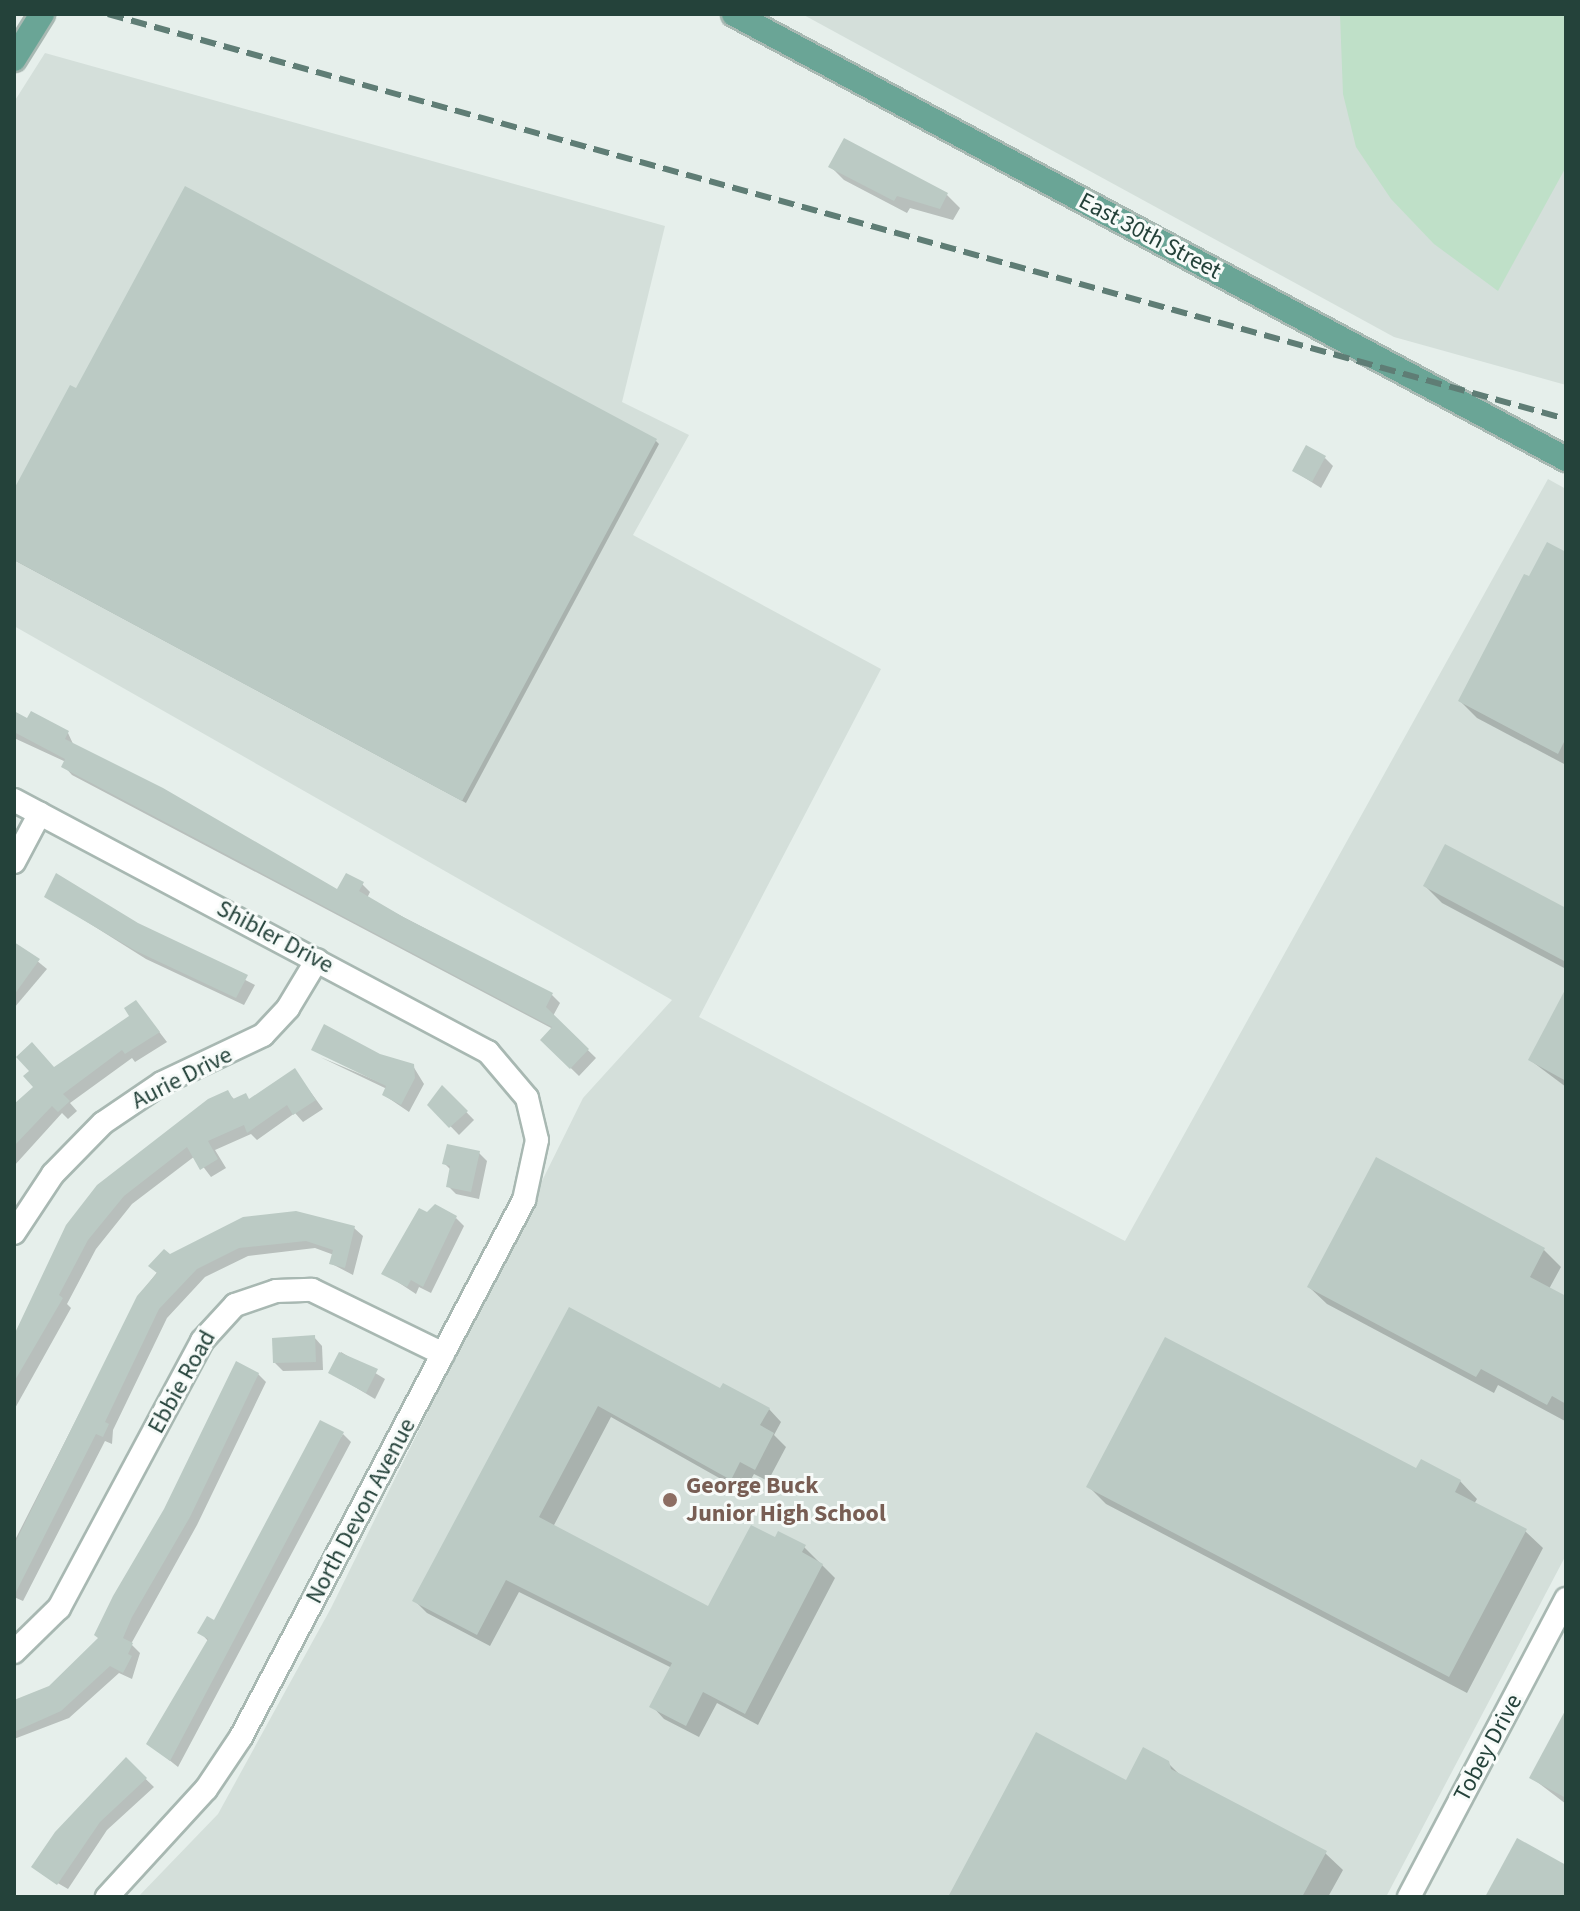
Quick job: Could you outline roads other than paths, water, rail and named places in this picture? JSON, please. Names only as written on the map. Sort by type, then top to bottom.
[{"type":"main road","points":[[14,59],[42,14]]},
{"type":"main road","name":"East 30th Street","points":[[734,14],[1566,459]]},
{"type":"street","name":"Shibler Drive","points":[[14,800],[488,1052],[523,1091]]},
{"type":"street","points":[[14,862],[40,813]]},
{"type":"street","name":"Aurie Drive","points":[[14,1233],[43,1188],[83,1141],[162,1083],[263,1035],[293,1002],[317,960]]},
{"type":"street","name":"North Devon Avenue","points":[[107,1897],[200,1796],[232,1752],[443,1354],[534,1175],[535,1123],[523,1091]]},
{"type":"street","name":"Ebbie Road","points":[[14,1652],[59,1608],[202,1341],[235,1305],[268,1293],[312,1290],[443,1354]]},
{"type":"street","name":"Tobey Drive","points":[[1409,1897],[1566,1599]]},
{"type":"railway","points":[[108,14],[1566,419]]},
{"type":"place","name":"George Buck Junior High School","points":[[670,1500]]}]
